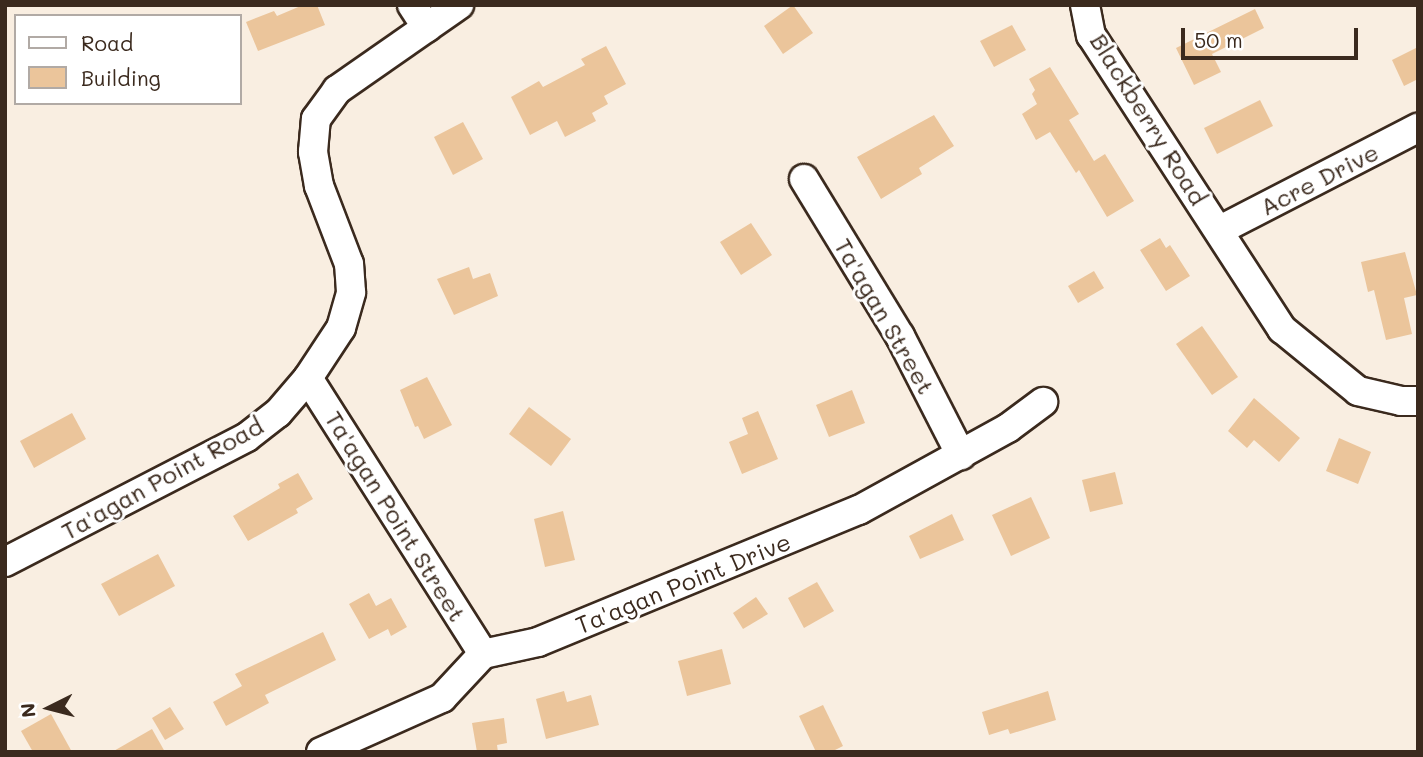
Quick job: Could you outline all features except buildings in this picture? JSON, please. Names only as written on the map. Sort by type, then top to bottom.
[{"type":"street","name":"Ta'agan Point Road","points":[[5,562],[247,437],[278,413],[308,377],[341,328],[351,292],[349,264],[319,186],[313,152],[316,119],[337,90],[419,16],[459,5]]},
{"type":"street","name":"Blackberry Road","points":[[1085,5],[1091,35],[1282,329],[1358,391],[1401,401],[1418,401]]},
{"type":"street","name":"Acre Drive","points":[[1220,230],[1418,128]]},
{"type":"street","name":"Ta'agan Street","points":[[804,179],[900,336],[961,455]]},
{"type":"street","name":"Ta'agan Point Street","points":[[308,377],[483,654]]},
{"type":"street","name":"Ta'agan Point Drive","points":[[483,654],[538,642],[676,588],[859,510],[1008,428],[1043,402]]},
{"type":"street","points":[[321,752],[442,698],[483,654]]}]
